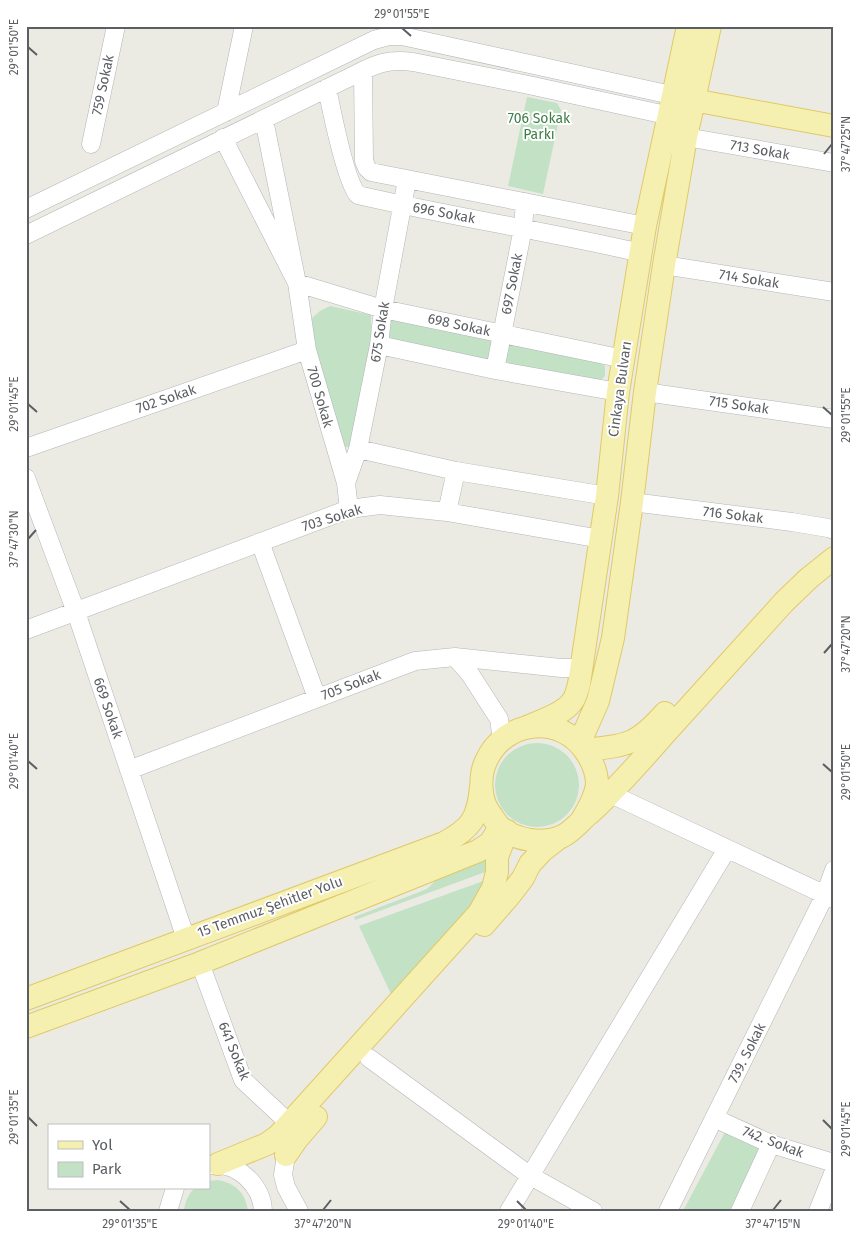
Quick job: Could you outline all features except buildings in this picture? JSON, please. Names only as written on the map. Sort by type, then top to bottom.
[{"type":"main road","name":"Cinkaya Bulvarı","points":[[582,746],[598,700],[613,638],[645,392],[664,265],[682,113],[688,26]]},
{"type":"main road","name":"Cinkaya Bulvarı","points":[[528,727],[551,717],[571,704],[576,695],[582,668],[607,496],[618,392],[645,226],[710,26]]},
{"type":"main road","points":[[682,113],[834,126]]},
{"type":"main road","points":[[582,746],[624,745],[639,738],[660,719],[778,587],[809,558],[834,542]]},
{"type":"main road","points":[[286,1155],[297,1138],[510,895],[523,878],[530,864],[542,851],[573,829],[610,794],[784,602],[808,578],[834,558]]},
{"type":"main road","points":[[561,837],[539,841],[517,837],[503,829],[486,806],[481,784],[485,762],[498,743],[516,730],[538,725],[561,730],[582,746],[592,761],[597,783],[592,802],[583,818]]},
{"type":"main road","name":"15 Temmuz Şehitler Yolu","points":[[26,999],[444,843],[459,835],[474,818],[479,807],[481,784]]},
{"type":"main road","points":[[213,1165],[267,1144],[278,1136],[479,913],[493,888],[503,829]]},
{"type":"main road","name":"15 Temmuz Şehitler Yolu","points":[[26,1026],[200,963],[478,851],[503,829]]},
{"type":"street","name":"759 Sokak","points":[[91,144],[116,26]]},
{"type":"street","points":[[226,112],[244,26]]},
{"type":"street","points":[[26,208],[374,40],[388,36],[402,36],[682,113]]},
{"type":"street","points":[[26,236],[327,88],[363,71],[396,60],[682,113]]},
{"type":"street","name":"696 Sokak","points":[[363,71],[364,161],[367,168],[379,174],[407,180],[645,226]]},
{"type":"street","name":"696 Sokak","points":[[327,88],[348,174],[358,195],[403,206],[523,228],[641,253]]},
{"type":"street","name":"713 Sokak","points":[[682,113],[834,163]]},
{"type":"street","name":"700 Sokak","points":[[264,120],[297,283],[307,350],[346,483],[350,509]]},
{"type":"street","name":"700 Sokak","points":[[223,138],[297,283]]},
{"type":"street","name":"675 Sokak","points":[[346,483],[358,449],[379,345],[383,308],[407,180]]},
{"type":"street","name":"697 Sokak","points":[[495,370],[523,228],[525,202]]},
{"type":"street","name":"714 Sokak","points":[[664,265],[834,292]]},
{"type":"street","name":"698 Sokak","points":[[297,283],[383,308],[624,359]]},
{"type":"street","points":[[379,345],[495,370],[618,392]]},
{"type":"street","name":"702 Sokak","points":[[26,448],[307,350]]},
{"type":"street","name":"715 Sokak","points":[[645,392],[834,419]]},
{"type":"street","points":[[358,449],[456,471],[607,496]]},
{"type":"street","points":[[447,512],[456,471]]},
{"type":"street","name":"669 Sokak","points":[[26,478],[76,612],[186,938]]},
{"type":"street","name":"716 Sokak","points":[[632,502],[792,522],[834,530]]},
{"type":"street","name":"703 Sokak","points":[[26,630],[350,509],[380,505],[447,512],[601,539]]},
{"type":"street","points":[[260,542],[317,698]]},
{"type":"street","points":[[455,657],[470,674],[499,719],[502,740]]},
{"type":"street","name":"705 Sokak","points":[[129,770],[416,661],[455,657],[561,668],[582,668]]},
{"type":"street","points":[[610,794],[829,897]]},
{"type":"street","points":[[509,1211],[727,849]]},
{"type":"street","name":"739. Sokak","points":[[668,1211],[829,897],[834,870]]},
{"type":"street","name":"641 Sokak","points":[[200,963],[243,1080],[290,1123]]},
{"type":"street","points":[[369,1058],[529,1175],[593,1211]]},
{"type":"street","name":"742. Sokak","points":[[714,1118],[771,1144],[834,1163]]},
{"type":"street","points":[[740,1211],[771,1144]]},
{"type":"street","points":[[263,1205],[286,1155]]},
{"type":"street","points":[[286,1155],[283,1175],[286,1187],[298,1211]]},
{"type":"street","points":[[213,1165],[242,1173],[254,1184],[263,1205]]},
{"type":"street","points":[[818,1211],[834,1171]]},
{"type":"street","points":[[168,1211],[174,1190]]},
{"type":"green space","name":"706 Sokak Parkı","points":[[527,97],[557,103],[561,110],[543,194],[508,186]]},
{"type":"green space","points":[[330,306],[371,315],[371,346],[349,447],[340,447],[323,383],[313,334],[312,318]]},
{"type":"green space","points":[[389,319],[493,339],[488,363],[384,343]]},
{"type":"green space","points":[[509,344],[601,363],[605,366],[605,376],[599,382],[504,366]]},
{"type":"green space","points":[[537,743],[560,750],[572,762],[579,785],[572,808],[560,820],[537,827],[514,820],[502,808],[495,785],[502,762],[514,750]]},
{"type":"green space","points":[[486,858],[488,871],[355,920],[354,917],[427,889],[437,879]]},
{"type":"green space","points":[[486,880],[479,896],[391,994],[359,926]]},
{"type":"green space","points":[[726,1130],[766,1145],[739,1211],[683,1211]]},
{"type":"green space","points":[[210,1181],[224,1181],[234,1186],[245,1199],[248,1211],[184,1211],[190,1193],[193,1190],[210,1190]]}]
